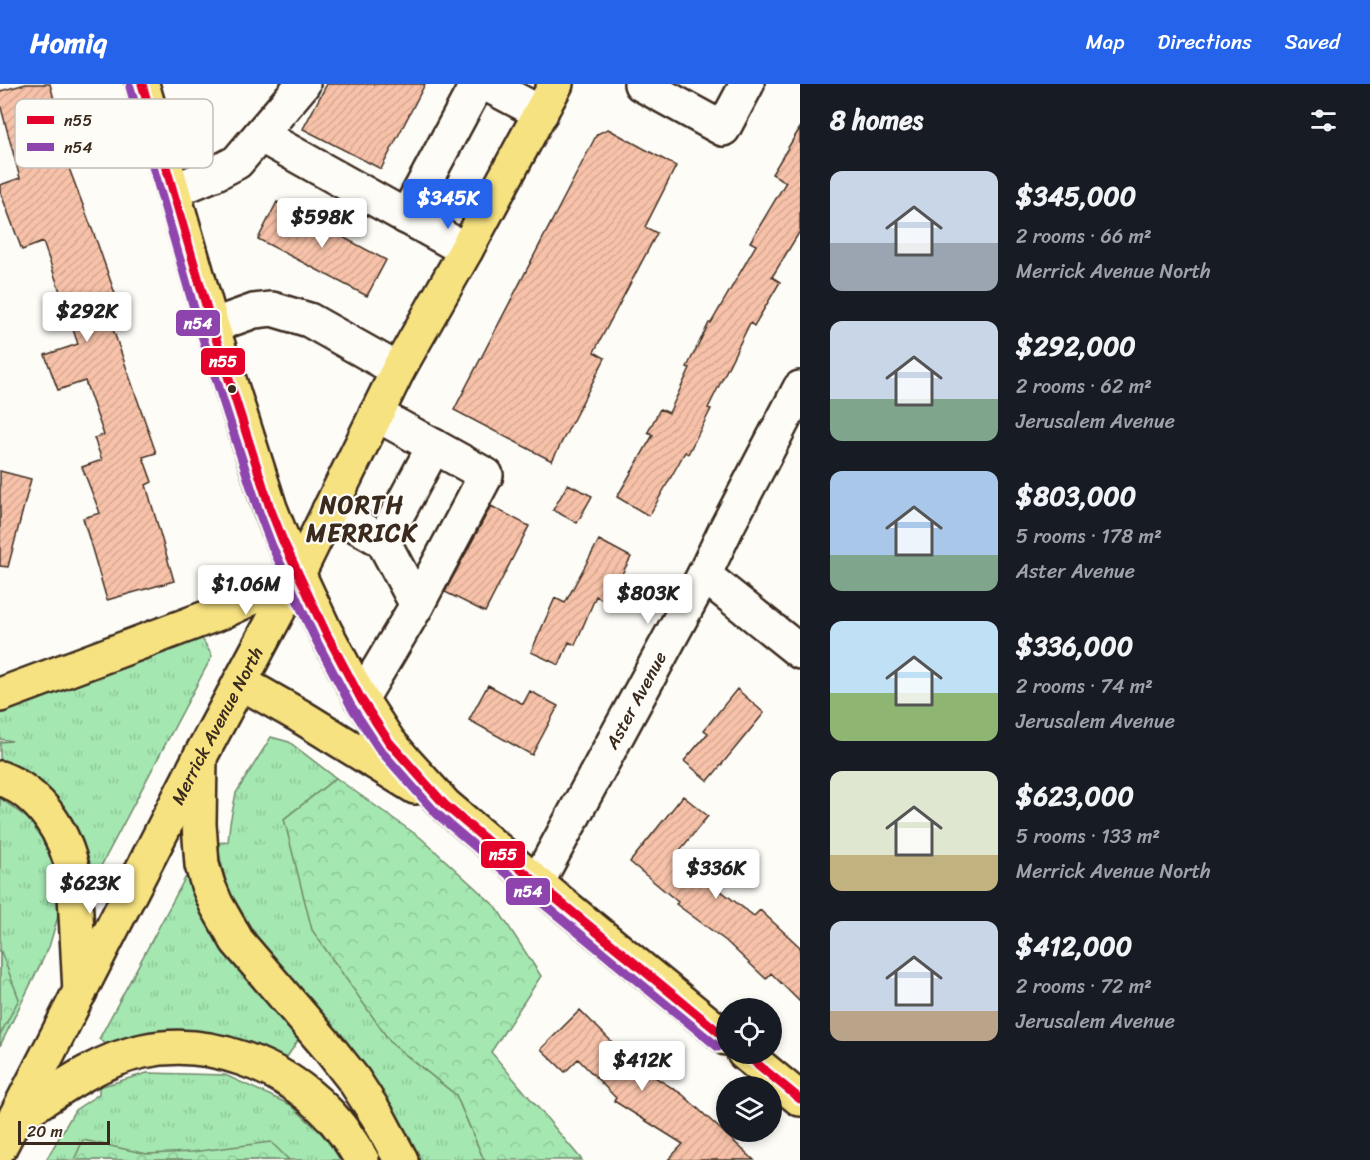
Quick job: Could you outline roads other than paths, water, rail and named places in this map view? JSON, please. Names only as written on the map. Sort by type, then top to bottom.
[{"type":"main road","points":[[142,84],[146,99]]},
{"type":"main road","name":"Merrick Avenue North","points":[[7,1133],[200,757],[298,574],[398,370],[556,84]]},
{"type":"main road","points":[[167,168],[212,326],[270,508],[325,631],[361,699],[389,742],[445,805],[537,884],[716,1030]]},
{"type":"main road","points":[[0,695],[222,612],[298,574]]},
{"type":"main road","points":[[240,682],[445,805]]},
{"type":"main road","points":[[200,757],[199,824],[202,865],[216,904],[237,941],[354,1080],[378,1117],[401,1160]]},
{"type":"main road","points":[[0,778],[26,792],[42,808],[54,822],[71,858],[74,875],[80,992]]},
{"type":"main road","points":[[7,1133],[73,1081],[98,1067],[143,1051],[192,1048],[221,1052],[247,1060],[302,1089],[327,1111],[347,1135],[362,1160]]},
{"type":"main road","points":[[757,1064],[800,1099]]},
{"type":"street","points":[[173,190],[237,162],[303,84]]},
{"type":"street","points":[[406,217],[477,84]]},
{"type":"street","points":[[486,84],[541,113]]},
{"type":"street","points":[[641,84],[723,129],[747,84]]},
{"type":"street","points":[[260,135],[466,250]]},
{"type":"street","points":[[212,326],[254,311],[272,309],[309,320],[398,370]]},
{"type":"street","name":"Aster Avenue","points":[[537,884],[704,575],[800,388]]},
{"type":"street","points":[[361,699],[417,605],[486,475],[376,414]]},
{"type":"street","points":[[383,541],[434,446]]},
{"type":"street","points":[[329,510],[383,541],[417,605]]},
{"type":"street","points":[[704,575],[800,652]]},
{"type":"district","name":"NORTH MERRICK","points":[[362,519]]}]
